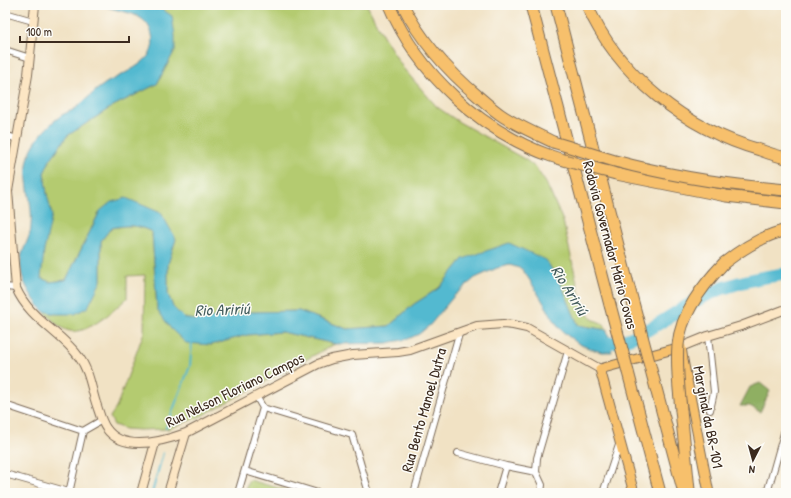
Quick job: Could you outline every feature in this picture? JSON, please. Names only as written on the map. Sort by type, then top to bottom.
[{"type":"highway","points":[[388,5],[407,40],[441,84],[478,116],[514,139],[551,156],[616,174],[705,192],[786,203]]},
{"type":"highway","points":[[403,5],[413,24],[431,50],[464,84],[503,116],[553,142],[615,161],[666,173],[716,182],[786,190]]},
{"type":"highway","name":"Rodovia Governador Mário Covas","points":[[532,5],[660,493]]},
{"type":"highway","name":"Rodovia Governador Mário Covas","points":[[556,5],[684,493]]},
{"type":"highway","points":[[587,5],[605,40],[616,54],[641,80],[669,105],[686,118],[710,131],[745,146],[786,158]]},
{"type":"highway","points":[[689,493],[678,367],[680,330],[694,300],[707,280],[724,263],[743,248],[756,241],[786,230]]},
{"type":"main road","name":"Rua Nelson Floriano Campos","points":[[35,5],[30,58],[17,139],[6,191],[16,288],[34,315],[80,357],[86,367],[102,420],[106,429],[112,434],[120,439],[130,442],[155,443],[186,433],[306,370],[332,359],[353,355],[410,350],[459,334],[477,326],[517,325],[532,330],[600,369]]},
{"type":"main road","points":[[634,493],[600,369],[681,347],[786,309]]},
{"type":"main road","name":"Marginal da BR-101","points":[[681,347],[685,375],[709,493]]},
{"type":"main road","points":[[168,493],[186,433]]},
{"type":"main road","points":[[141,493],[155,443]]},
{"type":"street","points":[[5,13],[33,21]]},
{"type":"street","points":[[5,50],[30,58]]},
{"type":"street","points":[[5,135],[17,139]]},
{"type":"street","points":[[5,287],[16,288]]},
{"type":"street","name":"Rua Bento Manoel Dutra","points":[[414,493],[459,334]]},
{"type":"street","points":[[708,336],[714,392],[710,410]]},
{"type":"street","points":[[541,493],[542,485],[536,472],[537,458],[568,351]]},
{"type":"street","points":[[256,396],[263,408],[352,435],[368,493]]},
{"type":"street","points":[[5,405],[83,431]]},
{"type":"street","points":[[238,493],[263,408]]},
{"type":"street","points":[[5,474],[69,492],[83,431],[102,420]]},
{"type":"street","points":[[766,493],[786,426]]},
{"type":"street","points":[[604,493],[620,442]]},
{"type":"street","points":[[458,453],[506,466],[536,472]]},
{"type":"street","points":[[498,493],[506,466]]},
{"type":"street","points":[[245,471],[318,493]]},
{"type":"green space","points":[[156,5],[367,5],[382,34],[403,68],[437,107],[459,122],[526,160],[536,168],[546,183],[563,221],[580,296],[586,312],[592,319],[604,324],[607,330],[578,325],[562,286],[546,260],[463,259],[439,288],[414,304],[389,326],[347,329],[299,311],[252,312],[194,320],[184,318],[173,307],[168,294],[168,264],[176,239],[100,211],[66,280],[50,282],[41,278],[47,194],[44,173],[50,160],[67,136],[113,106],[157,84],[175,50],[171,16]]},
{"type":"green space","points":[[138,226],[152,232],[157,309],[211,345],[247,335],[282,332],[335,344],[201,416],[168,429],[125,429],[114,425],[110,417],[116,408],[144,332],[145,275],[127,276],[127,298],[101,320],[85,329],[77,331],[66,330],[59,326],[43,311],[56,314],[101,281],[101,241],[111,228]]},
{"type":"green space","points":[[760,383],[770,391],[760,412],[750,406],[740,406],[750,387]]},
{"type":"green space","points":[[250,480],[285,490],[284,493],[245,493]]},
{"type":"water","points":[[102,5],[156,5],[172,16],[175,36],[175,50],[157,84],[113,106],[67,136],[50,160],[44,173],[52,215],[44,251],[41,278],[50,282],[66,280],[100,211],[111,202],[126,198],[161,213],[176,239],[168,264],[168,294],[173,307],[184,318],[194,320],[252,312],[299,311],[347,329],[389,326],[414,304],[439,288],[463,259],[509,243],[546,260],[562,286],[578,325],[607,330],[612,352],[602,352],[591,349],[579,344],[568,336],[559,328],[522,269],[510,265],[497,268],[475,278],[454,296],[430,325],[419,334],[408,339],[387,343],[335,344],[282,332],[247,335],[211,345],[186,343],[171,329],[157,309],[152,232],[132,226],[111,228],[101,241],[101,281],[88,307],[75,314],[56,314],[43,311],[25,284],[21,270],[22,254],[31,229],[31,215],[27,184],[27,164],[30,153],[44,131],[62,115],[76,108],[106,83],[129,71],[145,60],[151,51],[153,41],[149,26],[138,16]]},
{"type":"waterway","name":"Rio Aririú","points":[[594,342],[609,343],[635,336],[648,330],[695,301],[716,291],[746,281],[786,274]]},
{"type":"waterway","points":[[166,428],[190,366],[192,342]]},
{"type":"waterway","points":[[152,493],[163,453]]}]
